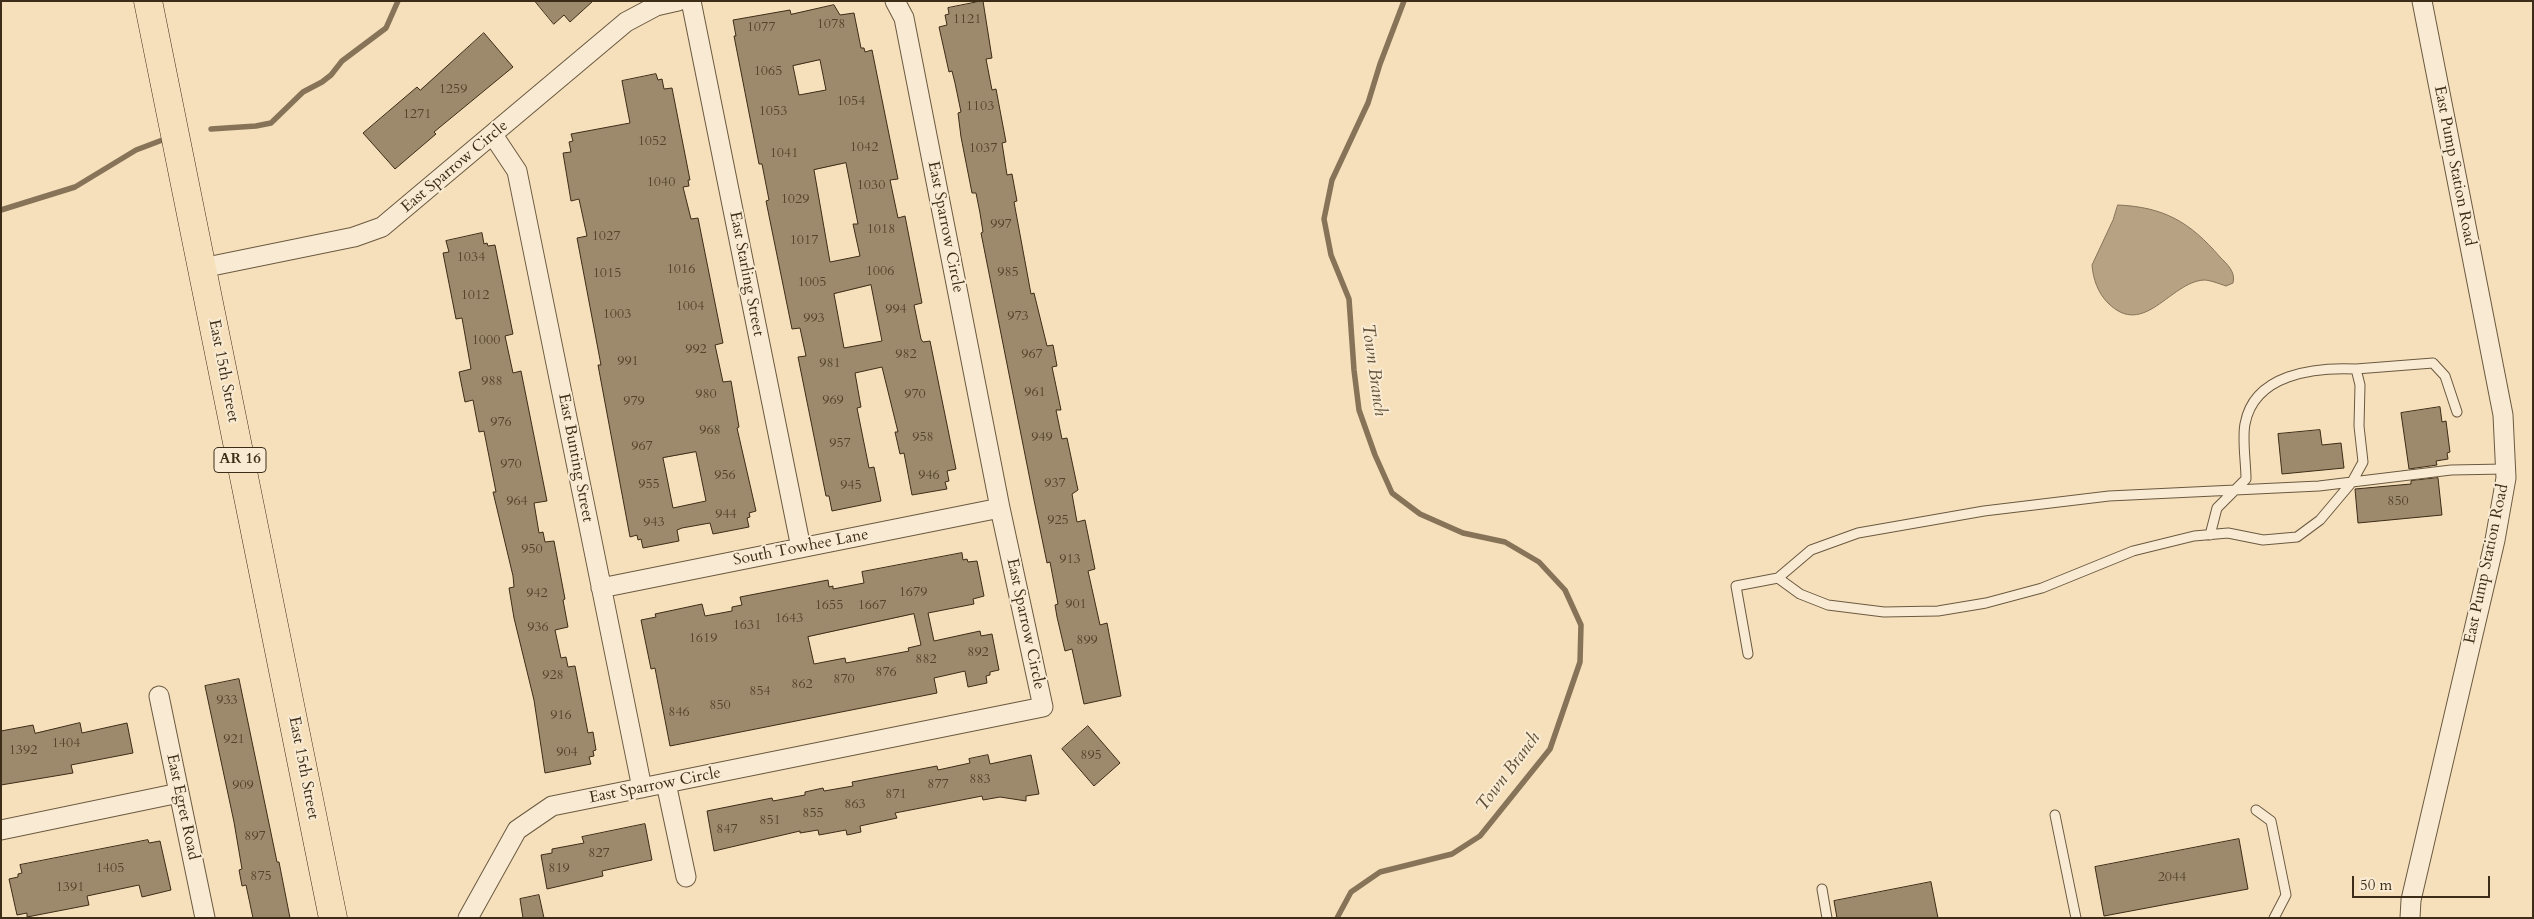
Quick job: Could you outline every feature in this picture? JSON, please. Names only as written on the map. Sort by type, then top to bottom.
[{"type":"main road","name":"East 15th Street","points":[[148,1],[333,918]]},
{"type":"street","name":"East Sparrow Circle","points":[[202,268],[354,237],[382,227],[626,22],[656,6],[678,1]]},
{"type":"street","name":"East Starling Street","points":[[691,1],[801,548]]},
{"type":"street","name":"East Sparrow Circle","points":[[468,918],[517,830],[552,806],[1043,707],[1000,508],[904,18],[895,1]]},
{"type":"street","name":"East Pump Station Road","points":[[2410,918],[2420,862],[2494,540],[2505,469],[2503,416],[2422,1]]},
{"type":"street","name":"East Bunting Street","points":[[493,135],[517,171],[642,788]]},
{"type":"street","name":"South Towhee Lane","points":[[602,588],[1000,508]]},
{"type":"street","name":"East Egret Road","points":[[159,696],[205,918]]},
{"type":"street","points":[[666,783],[686,877]]},
{"type":"street","points":[[1,830],[179,794]]},
{"type":"lane","points":[[2210,534],[2217,508],[2232,490],[2246,479],[2245,426],[2250,408],[2266,389],[2296,373],[2338,368],[2356,369],[2433,363],[2445,376],[2457,412]]},
{"type":"lane","points":[[1778,578],[1800,594],[1828,605],[1884,612],[1938,611],[1986,604],[2042,588],[2133,551],[2210,534],[2228,533],[2263,540],[2297,537],[2320,520],[2352,482],[2363,462],[2359,426],[2360,385],[2356,369]]},
{"type":"lane","points":[[1748,654],[1736,586],[1778,578],[1811,550],[1858,533],[1984,511],[2109,496],[2319,486],[2451,470],[2505,469]]},
{"type":"lane","points":[[2256,810],[2271,821],[2281,860],[2286,895],[2274,918]]},
{"type":"lane","points":[[2055,815],[2076,918]]},
{"type":"lane","points":[[1822,889],[1827,918]]},
{"type":"shaded area","points":[[2118,205],[2134,206],[2163,213],[2187,226],[2198,234],[2228,265],[2233,275],[2233,283],[2226,286],[2204,280],[2192,283],[2145,312],[2133,315],[2121,312],[2108,303],[2101,295],[2095,281],[2092,265]]},
{"type":"building","points":[[535,1],[593,1],[570,22],[564,15],[554,24]]},
{"type":"building","points":[[983,1],[992,58],[986,59],[992,90],[996,89],[1006,142],[1002,143],[1007,175],[1012,174],[1017,201],[1014,202],[1031,294],[1034,293],[1047,346],[1053,345],[1057,366],[1052,367],[1061,410],[1056,410],[1062,439],[1067,438],[1078,490],[1072,494],[1077,522],[1085,520],[1095,569],[1088,571],[1100,625],[1107,623],[1121,696],[1084,704],[1072,649],[1065,651],[1057,617],[1055,605],[1058,604],[1050,562],[1047,563],[1034,500],[981,233],[983,232],[976,193],[972,193],[961,137],[958,113],[961,112],[952,71],[949,72],[939,27],[947,25],[945,15],[949,14],[948,8]]},
{"type":"building","points":[[834,5],[840,15],[854,13],[861,48],[864,48],[865,52],[872,50],[898,179],[890,180],[898,218],[905,216],[922,303],[914,305],[921,339],[923,342],[930,341],[956,469],[947,471],[949,481],[945,482],[947,489],[912,495],[904,453],[900,454],[895,432],[898,432],[882,367],[855,373],[861,407],[857,408],[869,468],[874,467],[881,501],[832,511],[829,496],[826,496],[798,357],[806,356],[800,328],[792,329],[766,201],[769,200],[762,164],[759,164],[734,36],[736,36],[733,20],[790,10],[791,14]],"holes":[[[820,60],[826,90],[799,95],[793,66]],[[846,163],[858,224],[853,224],[860,256],[830,262],[814,170]],[[871,285],[882,341],[844,348],[834,294]]]},
{"type":"building","points":[[484,33],[513,67],[434,132],[436,134],[395,169],[363,133],[417,87],[420,90]]},
{"type":"building","points":[[656,74],[658,80],[662,79],[664,89],[672,88],[690,180],[688,180],[689,186],[683,187],[691,219],[698,218],[723,343],[715,345],[723,382],[731,381],[739,427],[737,428],[756,511],[749,513],[750,517],[747,518],[749,527],[713,534],[710,523],[682,528],[677,530],[679,541],[643,548],[641,539],[638,540],[637,535],[630,537],[577,238],[587,236],[579,199],[571,201],[563,153],[571,152],[569,142],[573,141],[571,134],[630,123],[622,81]],"holes":[[[696,452],[706,501],[673,508],[663,458]]]},
{"type":"building","points":[[482,233],[484,244],[487,243],[488,246],[495,245],[513,334],[505,336],[513,373],[521,371],[547,501],[534,503],[539,533],[543,532],[545,542],[554,541],[565,599],[563,600],[568,627],[555,630],[561,658],[566,657],[568,667],[575,666],[588,733],[593,732],[596,750],[593,751],[594,756],[589,757],[591,764],[545,773],[534,700],[514,618],[509,588],[514,587],[513,576],[493,492],[496,492],[484,431],[479,432],[473,400],[465,402],[459,372],[471,369],[462,318],[456,319],[443,253],[449,252],[446,241]]},
{"type":"building","points":[[2440,407],[2442,422],[2446,421],[2450,452],[2447,453],[2448,459],[2436,461],[2437,465],[2409,469],[2401,413]]},
{"type":"building","points":[[2320,430],[2322,445],[2341,443],[2344,468],[2282,474],[2278,434]]},
{"type":"building","points":[[2438,478],[2442,515],[2358,523],[2355,489],[2411,484],[2411,481]]},
{"type":"building","points":[[962,553],[963,560],[967,559],[968,562],[977,561],[984,596],[973,599],[974,604],[928,613],[934,641],[980,631],[981,636],[992,634],[999,670],[990,672],[990,675],[986,676],[987,683],[968,687],[965,671],[934,678],[937,693],[670,746],[655,668],[651,669],[641,620],[656,617],[655,614],[702,604],[705,616],[732,611],[732,607],[742,605],[740,597],[828,580],[829,587],[833,586],[833,589],[864,583],[862,572]],"holes":[[[914,614],[921,645],[908,648],[909,651],[846,663],[845,658],[814,664],[808,637]]]},
{"type":"building","points":[[239,679],[290,918],[253,918],[246,885],[242,886],[239,870],[242,869],[234,822],[205,686]]},
{"type":"building","points":[[80,723],[82,733],[127,723],[133,753],[71,765],[73,773],[1,785],[1,731],[33,725],[35,733]]},
{"type":"building","points":[[1088,726],[1120,763],[1094,786],[1062,749]]},
{"type":"building","points":[[988,755],[990,764],[1031,755],[1039,794],[1026,796],[1026,801],[1000,797],[983,800],[982,796],[895,813],[897,818],[860,826],[861,832],[847,835],[846,830],[819,835],[818,830],[800,833],[800,831],[714,851],[707,811],[772,798],[773,801],[805,795],[805,792],[823,788],[824,791],[853,786],[852,782],[937,766],[938,770],[970,763],[969,759]]},
{"type":"building","points":[[645,824],[652,860],[602,871],[603,876],[547,889],[541,855],[552,853],[552,849],[584,843],[582,837]]},
{"type":"building","points":[[2239,839],[2248,889],[2104,916],[2095,867]]},
{"type":"building","points":[[148,840],[149,843],[160,841],[171,890],[142,897],[139,885],[87,896],[89,905],[27,917],[27,913],[17,915],[9,879],[18,877],[18,874],[22,873],[20,865]]},
{"type":"building","points":[[1931,882],[1938,918],[1837,918],[1834,901]]},
{"type":"building","points":[[539,895],[544,918],[523,918],[520,899]]},
{"type":"waterway","points":[[211,129],[271,123],[303,92],[322,82],[331,75],[342,61],[386,28],[398,1]]},
{"type":"waterway","name":"Town Branch","points":[[1337,918],[1351,892],[1380,872],[1452,854],[1480,836],[1550,749],[1580,662],[1581,625],[1565,590],[1539,562],[1505,542],[1463,533],[1420,514],[1392,493],[1375,455],[1359,410],[1349,299],[1331,255],[1324,219],[1332,180],[1368,103],[1380,64],[1404,1]]},
{"type":"waterway","points":[[1,210],[75,187],[136,150],[165,139]]}]
